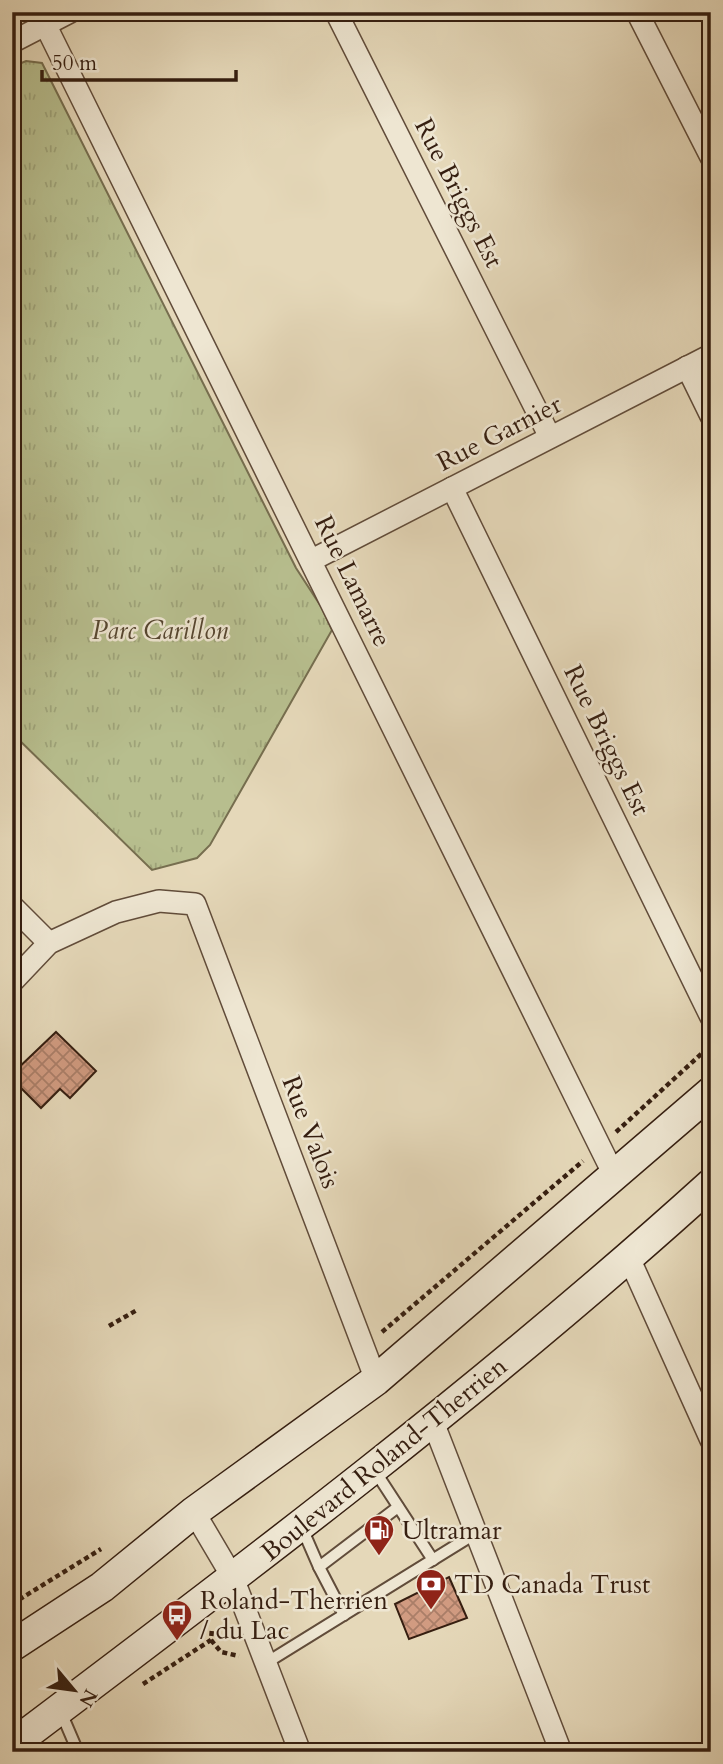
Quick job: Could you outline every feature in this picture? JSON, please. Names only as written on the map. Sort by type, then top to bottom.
[{"type":"main road","points":[[12,1646],[103,1587],[194,1512],[376,1380],[711,1092]]},
{"type":"main road","name":"Boulevard Roland-Therrien","points":[[12,1745],[433,1422],[629,1258],[711,1184]]},
{"type":"street","points":[[12,42],[42,18],[70,12]]},
{"type":"street","name":"Rue Briggs Est","points":[[336,12],[550,438]]},
{"type":"street","points":[[637,12],[711,157]]},
{"type":"street","name":"Rue Lamarre","points":[[42,18],[614,1175]]},
{"type":"street","name":"Rue Garnier","points":[[312,560],[711,355]]},
{"type":"street","points":[[687,367],[711,416]]},
{"type":"street","name":"Rue Briggs Est","points":[[452,488],[711,1017]]},
{"type":"street","name":"Rue Valois","points":[[50,943],[116,912],[159,901],[195,904],[376,1380]]},
{"type":"street","points":[[12,906],[50,943],[12,982]]},
{"type":"street","points":[[629,1258],[711,1440]]},
{"type":"street","points":[[433,1422],[561,1752]]},
{"type":"street","points":[[194,1512],[233,1578],[300,1752]]},
{"type":"lane","points":[[374,1469],[433,1560]]},
{"type":"lane","points":[[319,1567],[398,1507]]},
{"type":"lane","points":[[301,1525],[344,1615]]},
{"type":"lane","points":[[266,1663],[476,1533]]},
{"type":"lane","points":[[59,1710],[78,1752]]},
{"type":"path","points":[[109,1325],[137,1310]]},
{"type":"green space","name":"Parc Carillon","points":[[26,61],[42,63],[296,568],[322,608],[332,630],[210,845],[197,858],[152,870],[12,733],[12,67]]},
{"type":"building","points":[[56,1032],[96,1071],[70,1098],[60,1089],[41,1108],[12,1079],[12,1074]]},
{"type":"building","name":"TD Canada Trust","points":[[449,1577],[467,1618],[409,1639],[395,1604]]},
{"type":"place","name":"Ultramar","points":[[379,1557]]},
{"type":"place","name":"TD Canada Trust","points":[[431,1611]]},
{"type":"place","name":"Roland-Therrien / du Lac","points":[[177,1642]]}]
